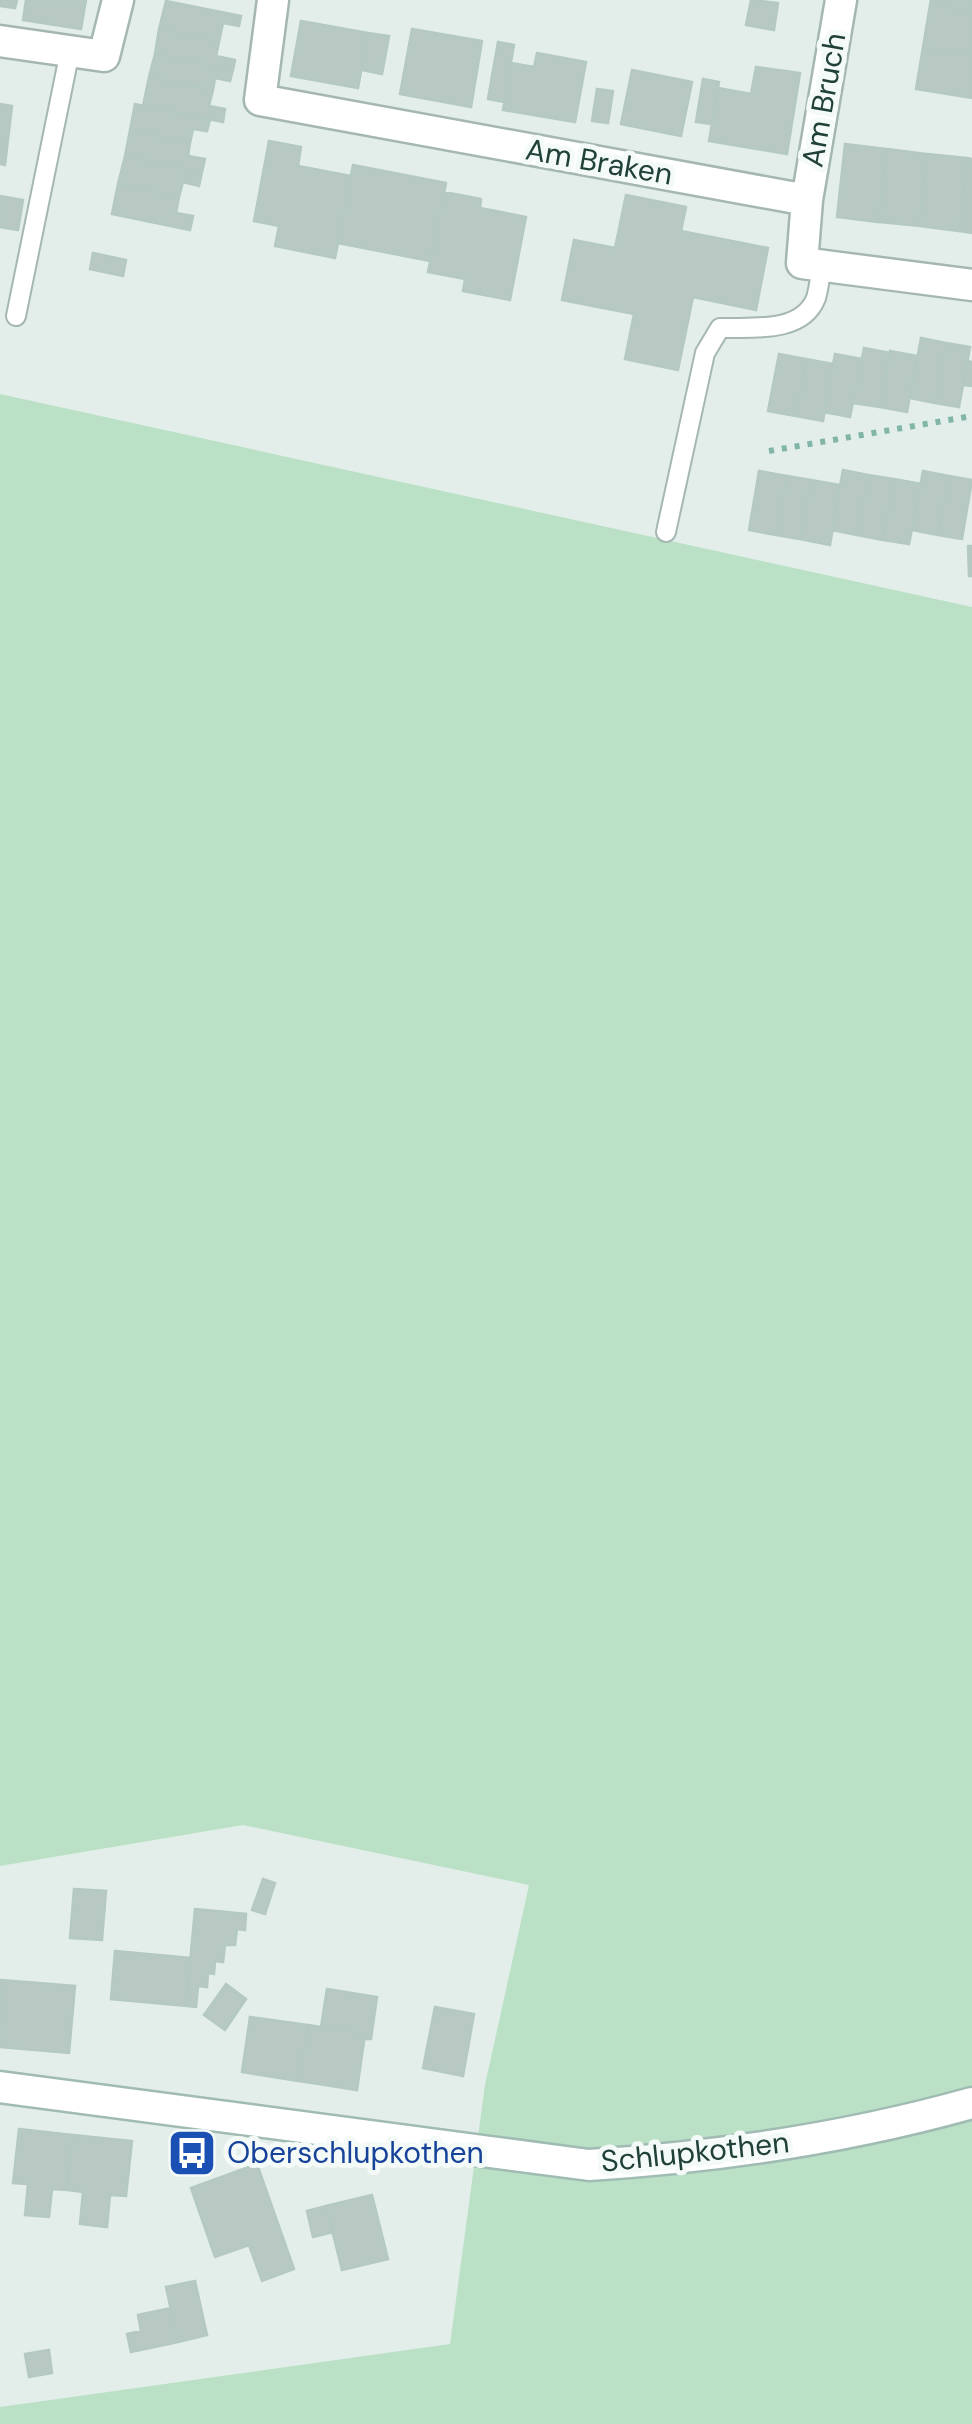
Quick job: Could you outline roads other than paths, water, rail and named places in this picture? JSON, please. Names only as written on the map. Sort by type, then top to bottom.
[{"type":"street","points":[[0,41],[104,56],[118,0]]},
{"type":"street","name":"Am Braken","points":[[273,0],[260,100],[807,200]]},
{"type":"street","name":"Am Bruch","points":[[807,200],[840,0]]},
{"type":"street","points":[[807,200],[802,263],[972,285]]},
{"type":"street","name":"Schlupkothen","points":[[0,2087],[589,2165],[681,2160],[886,2127],[972,2104]]},
{"type":"lane","points":[[16,316],[70,51]]},
{"type":"lane","points":[[666,532],[705,353],[712,337],[720,328],[790,323],[804,315],[815,300],[822,266]]},
{"type":"place","name":"Oberschlupkothen","points":[[192,2153]]}]
